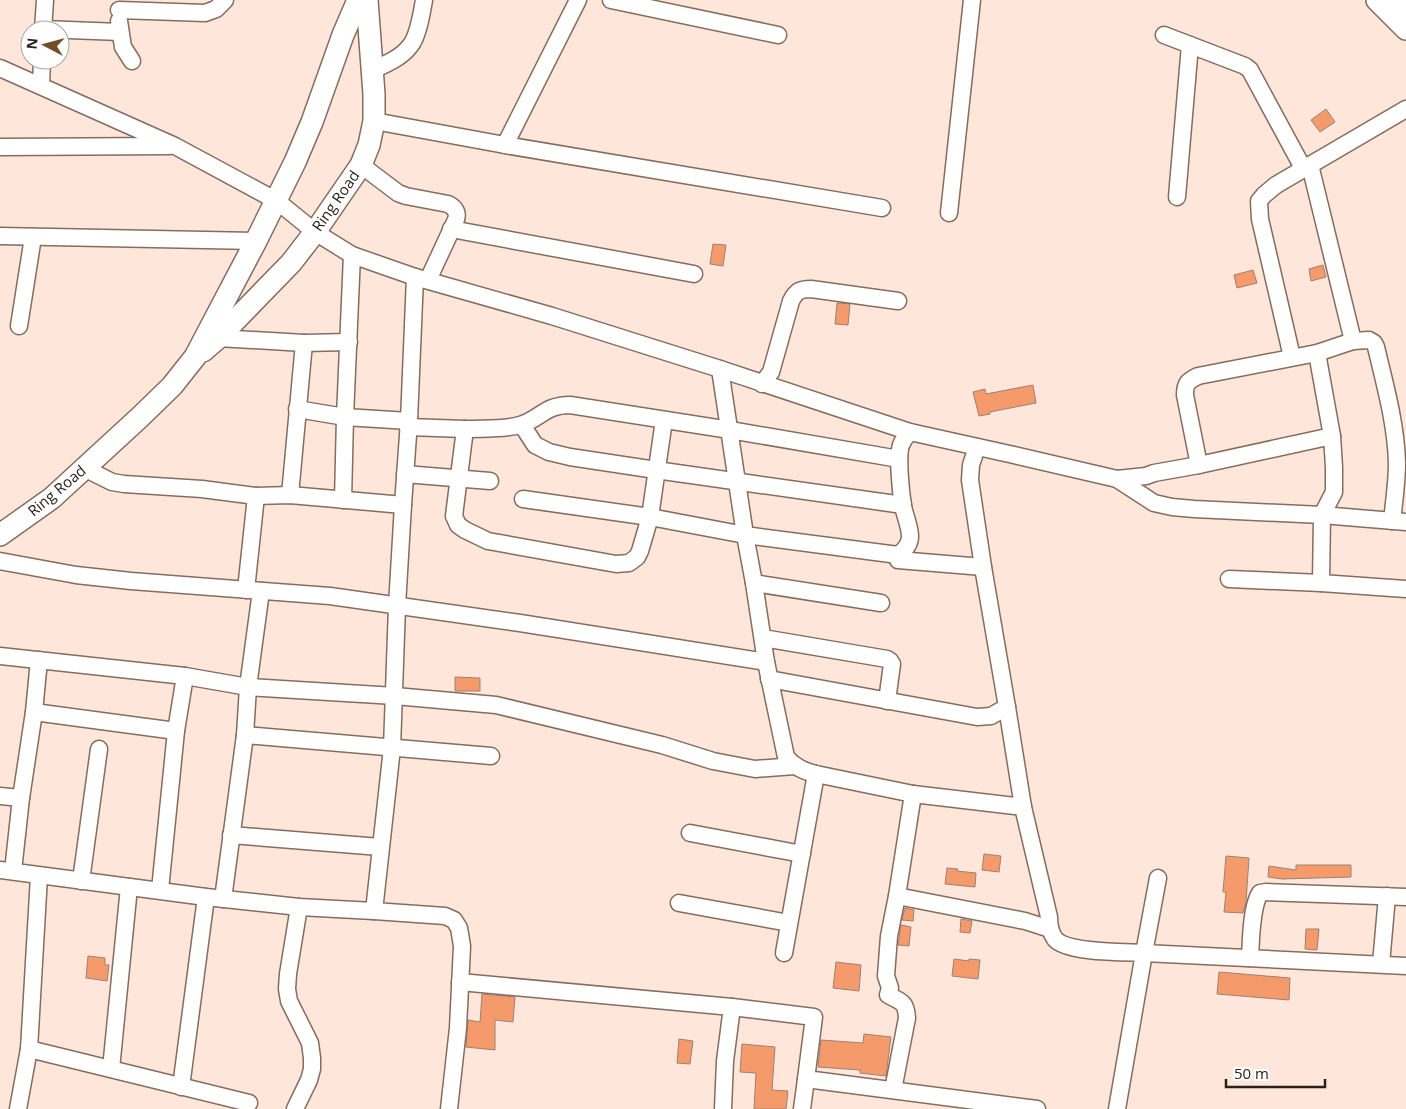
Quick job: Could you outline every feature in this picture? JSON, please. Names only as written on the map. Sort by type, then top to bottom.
[{"type":"main road","name":"Ring Road","points":[[0,535],[52,498],[172,386],[195,357],[295,162],[312,122],[343,34],[358,0]]},
{"type":"main road","name":"Ring Road","points":[[195,357],[218,338],[291,263],[315,232],[361,165],[369,145],[374,121],[373,70],[367,0]]},
{"type":"main road","points":[[1377,0],[1406,29]]},
{"type":"main road","points":[[1400,0],[1406,5]]},
{"type":"street","points":[[44,20],[45,0]]},
{"type":"street","points":[[132,61],[123,47],[118,5],[206,13],[216,9],[225,0]]},
{"type":"street","points":[[373,70],[399,57],[412,45],[422,17],[424,0]]},
{"type":"street","points":[[505,145],[578,0]]},
{"type":"street","points":[[611,0],[778,35]]},
{"type":"street","points":[[949,213],[972,0]]},
{"type":"street","points":[[70,31],[120,32]]},
{"type":"street","points":[[1164,35],[1245,66],[1250,70],[1276,120],[1307,167],[1353,341]]},
{"type":"street","points":[[1177,197],[1190,45]]},
{"type":"street","points":[[0,68],[175,146],[277,200],[315,232],[352,255],[720,369],[910,432],[1117,479],[1146,476],[1332,436]]},
{"type":"street","points":[[41,85],[42,70]]},
{"type":"street","points":[[1292,357],[1260,219],[1259,201],[1276,185],[1406,108]]},
{"type":"street","points":[[374,121],[505,145],[882,208]]},
{"type":"street","points":[[0,147],[175,146]]},
{"type":"street","points":[[361,165],[398,193],[448,204],[457,211],[457,217],[451,229],[422,278],[403,505],[392,748],[374,911]]},
{"type":"street","points":[[451,229],[694,274]]},
{"type":"street","points":[[0,236],[256,241]]},
{"type":"street","points":[[19,326],[33,237]]},
{"type":"street","points":[[343,500],[352,255]]},
{"type":"street","points":[[762,384],[770,372],[791,301],[796,292],[802,289],[812,289],[898,301]]},
{"type":"street","points":[[218,338],[304,343],[349,342]]},
{"type":"street","points":[[1117,479],[1154,503],[1172,507],[1322,515],[1399,522],[1396,446],[1392,419],[1374,343],[1369,340],[1353,341],[1317,353],[1198,376],[1187,383],[1185,388],[1186,395],[1199,465]]},
{"type":"street","points":[[290,495],[304,343]]},
{"type":"street","points":[[1317,353],[1332,436],[1334,467],[1334,492],[1322,515],[1321,583]]},
{"type":"street","points":[[720,369],[766,662],[786,757],[805,772],[913,794],[1023,807]]},
{"type":"street","points":[[297,409],[345,417],[465,429],[522,425],[546,410],[561,405],[730,430],[899,459]]},
{"type":"street","points":[[465,429],[454,516],[458,525],[488,541],[616,564],[629,563],[637,557],[640,551],[650,517],[664,420]]},
{"type":"street","points":[[522,425],[535,445],[549,452],[570,457],[903,505]]},
{"type":"street","points":[[523,499],[650,517],[745,535],[898,555],[905,550],[910,536],[903,505],[899,459],[900,447],[910,432]]},
{"type":"street","points":[[977,447],[971,465],[970,480],[983,567],[1023,807],[1049,916],[1050,929],[1056,940],[1063,945],[1075,949],[1406,966]]},
{"type":"street","points":[[84,468],[112,482],[124,484],[202,489],[256,496],[290,495],[403,505]]},
{"type":"street","points":[[405,474],[490,480]]},
{"type":"street","points":[[223,899],[245,735],[256,496]]},
{"type":"street","points":[[898,560],[983,567]]},
{"type":"street","points":[[0,561],[76,575],[131,581],[330,596],[520,623],[766,662]]},
{"type":"street","points":[[1229,579],[1406,589]]},
{"type":"street","points":[[754,583],[881,603]]},
{"type":"street","points":[[763,638],[870,655],[890,660],[892,664],[887,701]]},
{"type":"street","points":[[0,656],[185,676],[248,687],[395,696],[496,705],[662,745],[713,761],[755,769],[795,766]]},
{"type":"street","points":[[40,660],[21,798],[6,870],[39,876],[223,899],[299,907],[445,916],[454,920],[459,928],[462,946],[458,1028],[449,1109]]},
{"type":"street","points":[[160,890],[176,731],[185,676]]},
{"type":"street","points":[[769,679],[977,717],[991,716],[1007,707]]},
{"type":"street","points":[[34,712],[176,731]]},
{"type":"street","points":[[245,735],[491,756]]},
{"type":"street","points":[[81,881],[99,749]]},
{"type":"street","points":[[784,953],[816,774]]},
{"type":"street","points":[[893,1090],[907,1018],[906,1008],[902,1002],[888,995],[890,988],[886,976],[889,936],[913,794]]},
{"type":"street","points":[[0,796],[21,798]]},
{"type":"street","points":[[690,832],[802,854]]},
{"type":"street","points":[[231,835],[380,847]]},
{"type":"street","points":[[18,1109],[29,1050],[39,876]]},
{"type":"street","points":[[1118,1109],[1158,878]]},
{"type":"street","points":[[111,1069],[130,887]]},
{"type":"street","points":[[1250,958],[1254,914],[1257,898],[1260,893],[1406,897]]},
{"type":"street","points":[[897,896],[1020,920],[1050,929]]},
{"type":"street","points":[[1381,964],[1387,896]]},
{"type":"street","points":[[181,1087],[206,897]]},
{"type":"street","points":[[679,903],[789,923]]},
{"type":"street","points":[[295,1109],[309,1080],[312,1069],[310,1043],[289,1001],[287,989],[299,907]]},
{"type":"street","points":[[460,982],[732,1007],[814,1017],[802,1109]]},
{"type":"street","points":[[723,1109],[732,1007]]},
{"type":"street","points":[[29,1050],[249,1103]]},
{"type":"street","points":[[806,1079],[1037,1109]]},
{"type":"building","points":[[1326,109],[1335,122],[1320,132],[1311,120]]},
{"type":"building","points":[[713,244],[726,245],[723,266],[710,264]]},
{"type":"building","points":[[1323,265],[1326,277],[1311,281],[1309,269]]},
{"type":"building","points":[[1253,270],[1257,283],[1237,288],[1234,275]]},
{"type":"building","points":[[837,303],[850,304],[848,325],[835,324]]},
{"type":"building","points":[[1033,385],[1036,403],[979,416],[973,392],[985,389],[986,394]]},
{"type":"building","points":[[455,677],[480,678],[480,691],[455,691]]},
{"type":"building","points":[[984,854],[1001,856],[999,872],[982,870]]},
{"type":"building","points":[[1226,856],[1249,858],[1246,902],[1243,913],[1224,912],[1226,892],[1223,892]]},
{"type":"building","points":[[1296,865],[1351,865],[1351,877],[1282,879],[1268,877],[1269,866],[1296,870]]},
{"type":"building","points":[[947,868],[976,873],[975,887],[945,884]]},
{"type":"building","points":[[905,908],[914,910],[913,921],[902,920]]},
{"type":"building","points":[[961,919],[972,921],[970,933],[960,932]]},
{"type":"building","points":[[901,925],[911,927],[909,946],[898,945]]},
{"type":"building","points":[[1306,929],[1319,929],[1317,950],[1305,949]]},
{"type":"building","points":[[88,956],[105,958],[105,965],[109,965],[107,981],[86,978]]},
{"type":"building","points":[[954,959],[980,960],[978,979],[952,976]]},
{"type":"building","points":[[836,962],[861,965],[859,991],[833,988]]},
{"type":"building","points":[[1219,972],[1290,978],[1289,1000],[1217,994]]},
{"type":"building","points":[[482,994],[515,997],[513,1022],[495,1020],[495,1050],[466,1047],[468,1020],[480,1022]]},
{"type":"building","points":[[864,1034],[891,1037],[886,1076],[860,1073],[860,1070],[818,1067],[821,1040],[863,1043]]},
{"type":"building","points":[[679,1039],[693,1041],[690,1064],[677,1063]]},
{"type":"building","points":[[742,1044],[775,1047],[772,1090],[788,1091],[786,1109],[754,1109],[756,1073],[740,1072]]}]
